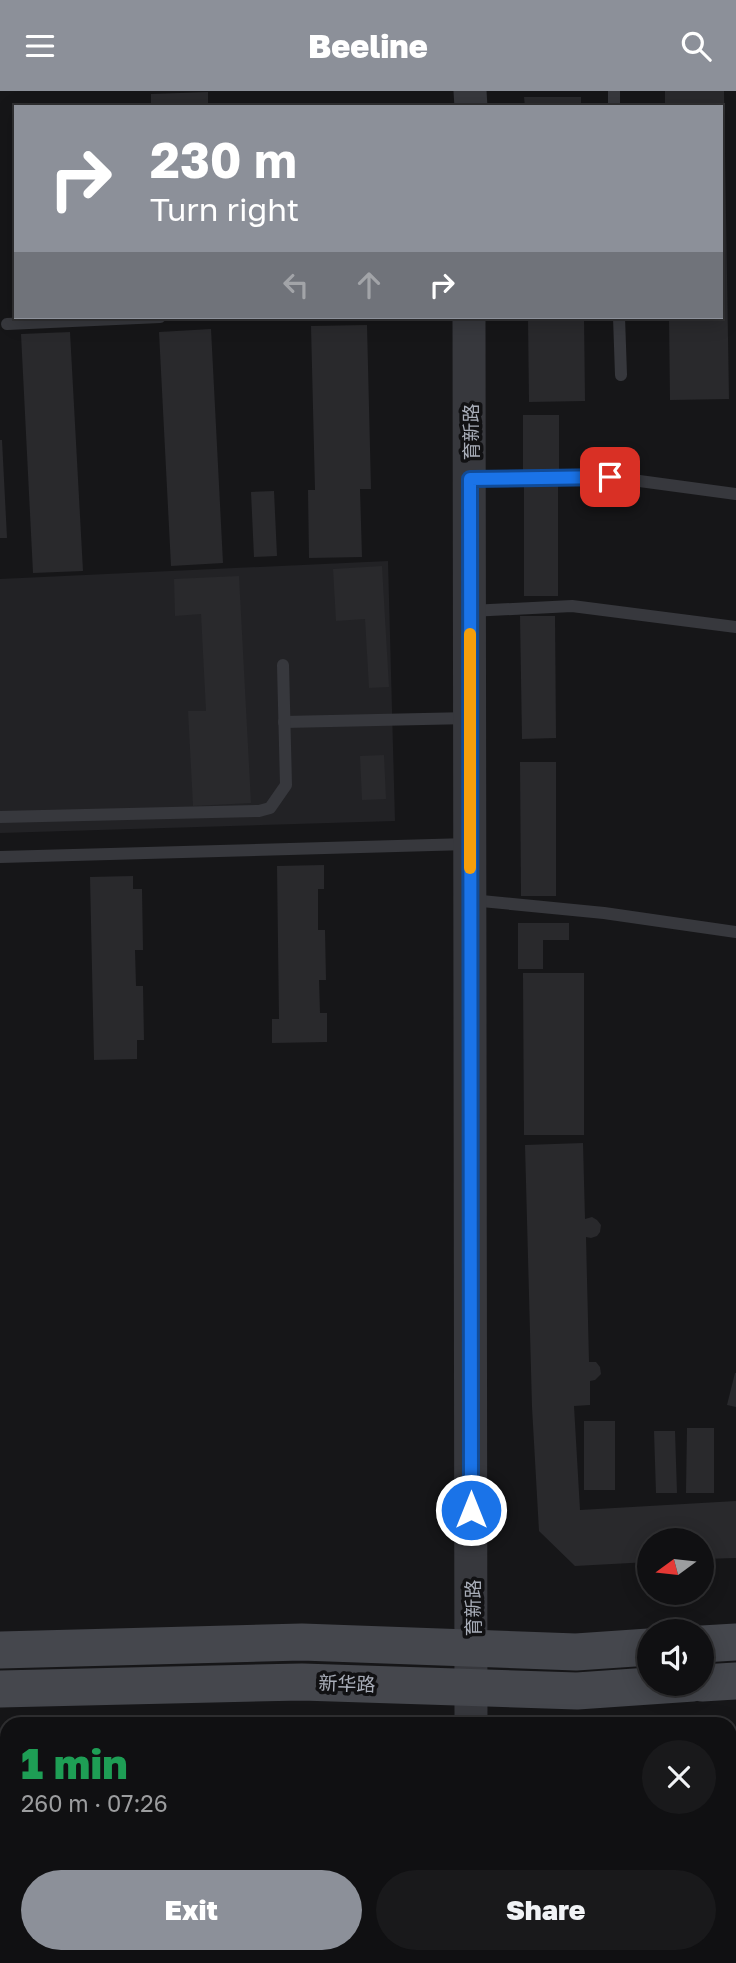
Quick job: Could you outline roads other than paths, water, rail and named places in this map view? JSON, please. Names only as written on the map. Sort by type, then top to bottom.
[{"type":"main road","name":"新华路","points":[[0,1650],[302,1642],[576,1652],[637,1648]]},
{"type":"main road","points":[[714,1643],[736,1642]]},
{"type":"main road","points":[[714,1682],[736,1681]]},
{"type":"main road","name":"新华路","points":[[0,1689],[302,1682],[577,1691],[637,1687]]},
{"type":"street","name":"育新路","points":[[470,319],[471,1717]]},
{"type":"lane","points":[[7,324],[116,319]]},
{"type":"lane","points":[[619,319],[621,375]]},
{"type":"lane","points":[[470,479],[610,477],[736,494]]},
{"type":"lane","points":[[470,611],[572,606],[736,627]]},
{"type":"lane","points":[[0,817],[259,811],[270,808],[286,785],[283,665]]},
{"type":"lane","points":[[285,722],[470,718]]},
{"type":"lane","points":[[0,857],[470,844]]},
{"type":"lane","points":[[471,899],[604,913],[736,932]]}]
